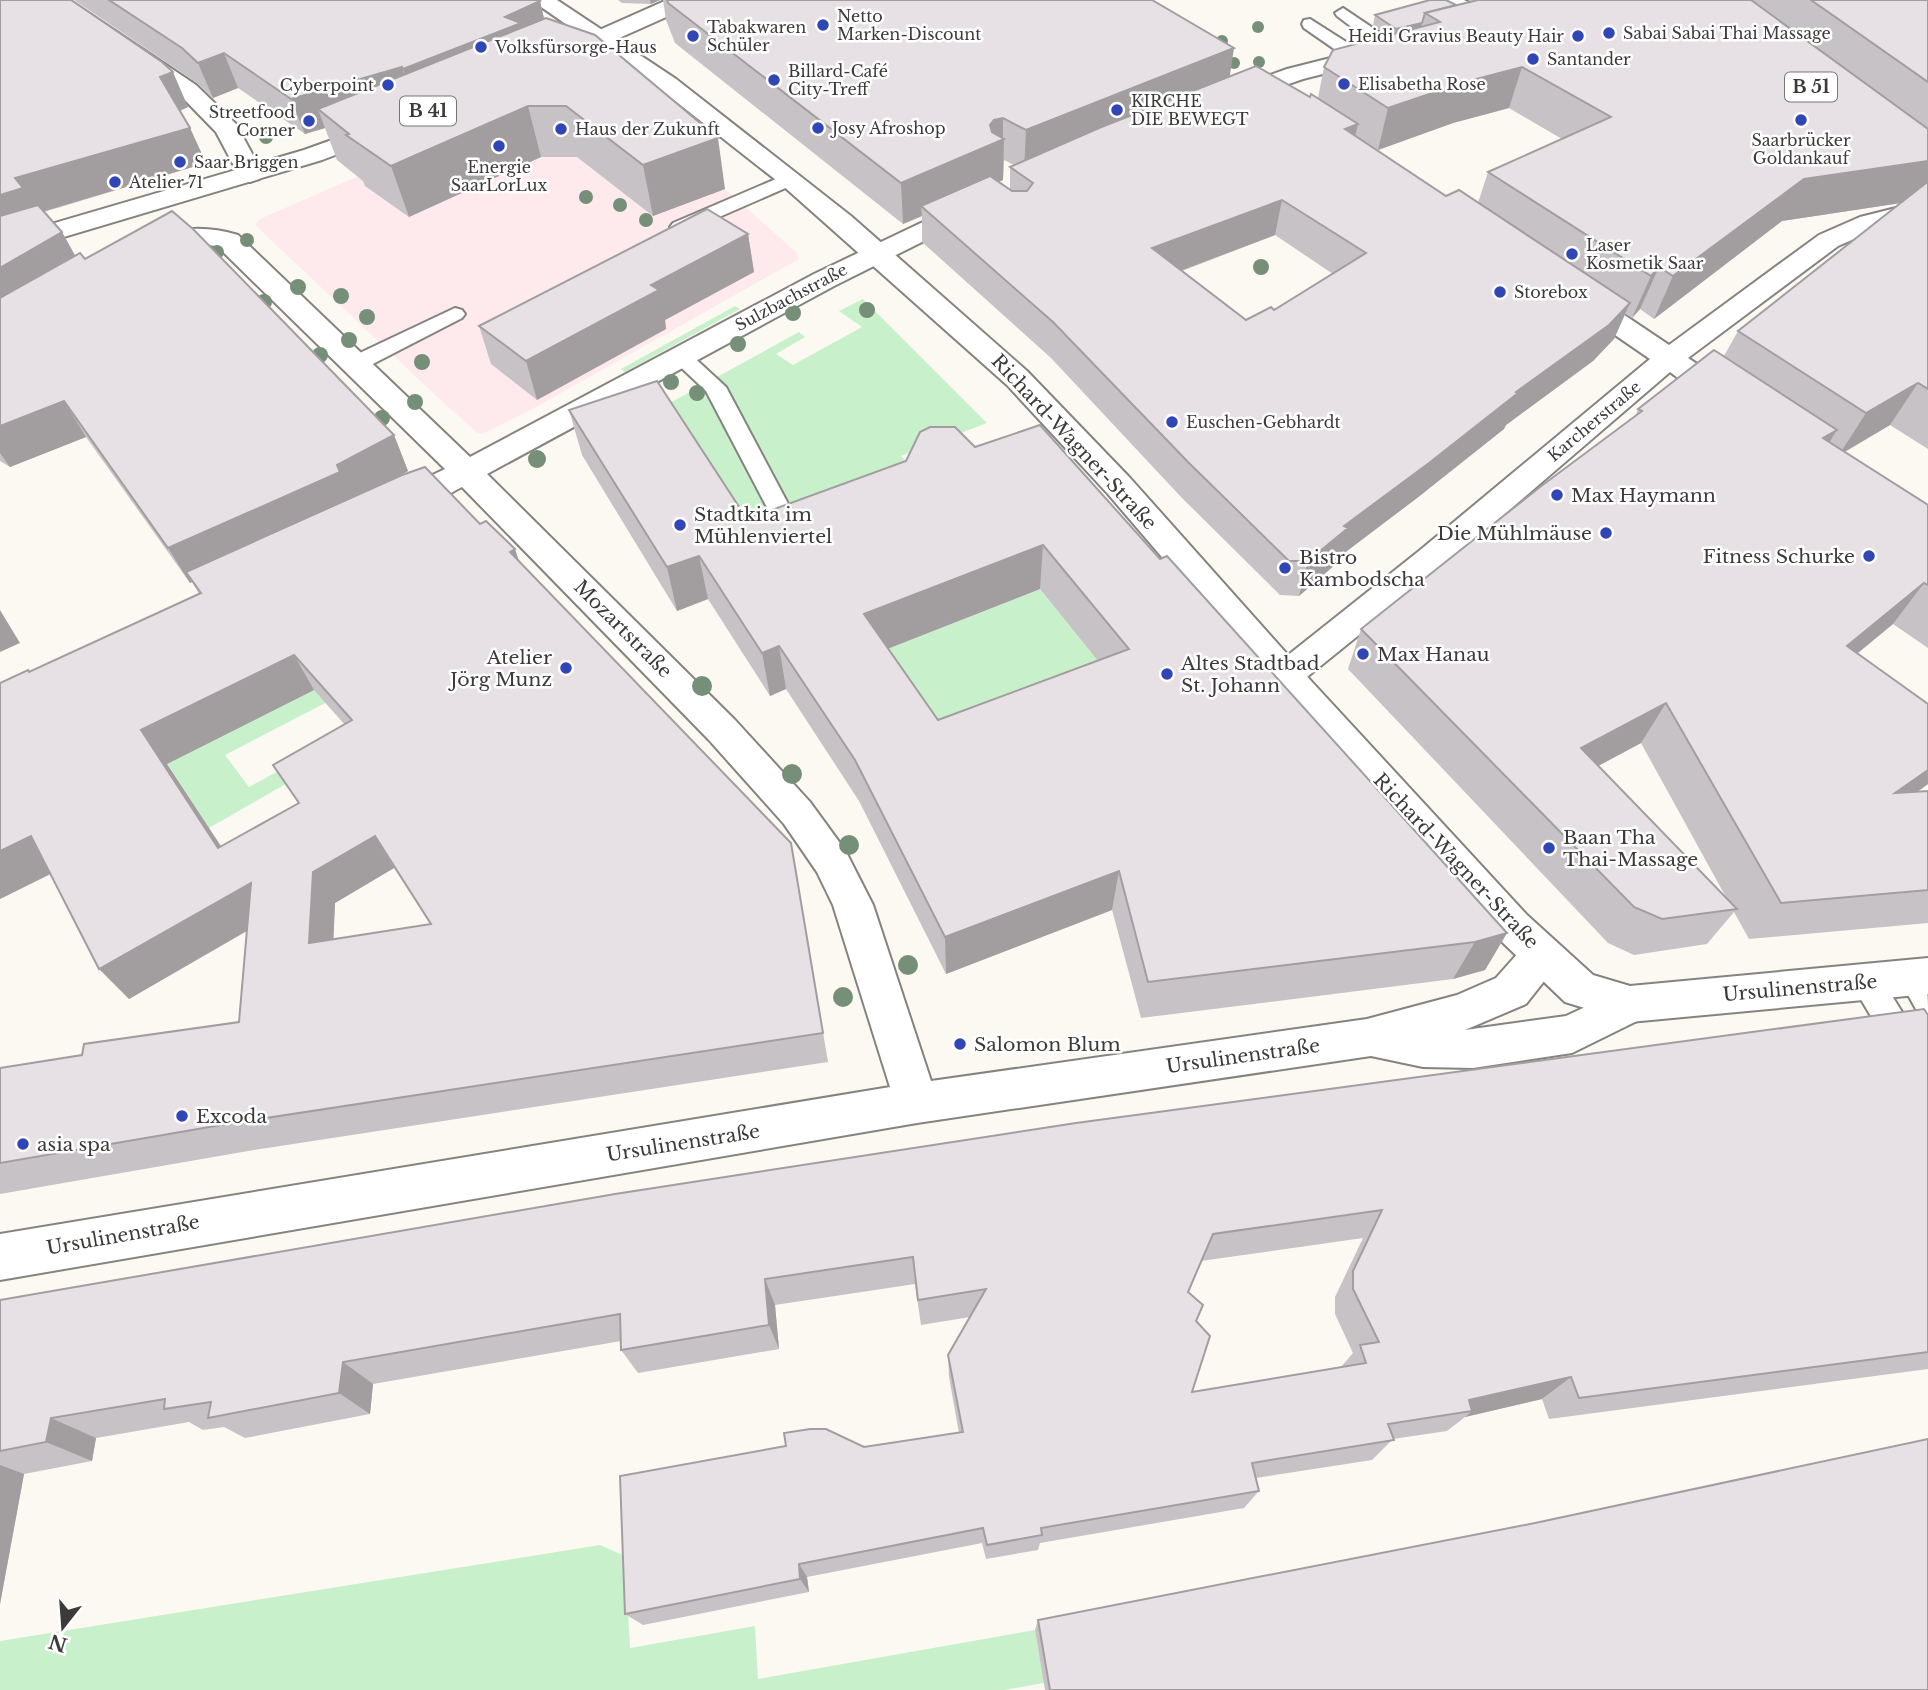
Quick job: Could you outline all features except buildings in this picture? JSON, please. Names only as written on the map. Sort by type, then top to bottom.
[{"type":"street","points":[[54,0],[188,90],[227,130],[250,174]]},
{"type":"street","name":"Richard-Wagner-Straße","points":[[542,0],[668,84],[790,179],[876,251],[1017,378],[1119,486],[1285,676],[1513,927],[1542,954]]},
{"type":"street","points":[[525,71],[685,0]]},
{"type":"street","points":[[1447,0],[1492,24]]},
{"type":"street","points":[[1454,33],[1517,20]]},
{"type":"street","points":[[1214,104],[1259,86],[1417,43]]},
{"type":"street","points":[[1233,71],[1285,101]]},
{"type":"street","name":"B 41","points":[[0,248],[313,155],[400,122]]},
{"type":"street","name":"Sulzbachstraße","points":[[363,520],[467,472],[876,251],[989,199]]},
{"type":"street","name":"Karcherstraße","points":[[1285,676],[1431,559],[1669,358],[1832,237],[1864,224],[1928,208]]},
{"type":"street","name":"Mozartstraße","points":[[129,258],[186,235],[214,236],[234,247],[467,472],[722,730],[797,813],[831,861],[853,905],[916,1102]]},
{"type":"street","points":[[1553,280],[1756,417]]},
{"type":"street","name":"Ursulinenstraße","points":[[0,1256],[916,1102],[1367,1038],[1463,1012],[1511,991],[1542,954],[1580,989],[1630,1004],[1867,982],[1923,985]]},
{"type":"street","name":"Ursulinenstraße","points":[[1367,1038],[1423,1048],[1473,1049],[1572,1034],[1630,1004]]},
{"type":"lane","points":[[1375,54],[1327,19],[1375,54]]},
{"type":"lane","points":[[663,235],[790,179]]},
{"type":"lane","points":[[355,364],[454,314]]},
{"type":"lane","points":[[681,357],[715,387],[785,521],[803,503]]},
{"type":"lane","points":[[1867,982],[1902,1040]]},
{"type":"shaded area","points":[[572,83],[725,189],[797,253],[799,259],[534,408],[482,434],[476,432],[446,405],[255,225],[260,219]]},
{"type":"green space","points":[[863,299],[987,423],[901,456],[909,464],[755,563],[657,410],[799,332],[805,337],[776,354],[793,365],[862,327],[839,311]]},
{"type":"green space","points":[[735,306],[740,309],[625,372],[621,369]]},
{"type":"green space","points":[[1040,589],[1123,692],[939,762],[867,657]]},
{"type":"green space","points":[[348,673],[358,686],[225,755],[249,787],[315,751],[324,762],[209,828],[167,763]]},
{"type":"green space","points":[[600,1545],[625,1556],[630,1648],[755,1626],[758,1679],[1035,1630],[1044,1683],[1004,1690],[0,1690],[0,1641]]},
{"type":"place","name":"Netto Marken-Discount","points":[[823,25]]},
{"type":"place","name":"Sabai Sabai Thai Massage","points":[[1609,33]]},
{"type":"place","name":"Tabakwaren Schüler","points":[[693,36]]},
{"type":"place","name":"Heidi Gravius Beauty Hair","points":[[1578,36]]},
{"type":"place","name":"Volksfürsorge-Haus","points":[[481,47]]},
{"type":"place","name":"Santander","points":[[1533,59]]},
{"type":"place","name":"Billard-Café City-Treff","points":[[774,80]]},
{"type":"place","name":"Elisabetha Rose","points":[[1344,84]]},
{"type":"place","name":"Cyberpoint","points":[[388,85]]},
{"type":"place","name":"KIRCHE DIE BEWEGT","points":[[1117,110]]},
{"type":"place","name":"Saarbrücker Goldankauf","points":[[1801,120]]},
{"type":"place","name":"Streetfood Corner","points":[[309,121]]},
{"type":"place","name":"Josy Afroshop","points":[[818,128]]},
{"type":"place","name":"Haus der Zukunft","points":[[561,129]]},
{"type":"place","name":"Energie SaarLorLux","points":[[499,146]]},
{"type":"place","name":"Saar Briggen","points":[[180,162]]},
{"type":"place","name":"Atelier 71","points":[[115,182]]},
{"type":"place","name":"Laser Kosmetik Saar","points":[[1572,254]]},
{"type":"place","name":"Storebox","points":[[1500,292]]},
{"type":"place","name":"Euschen-Gebhardt","points":[[1172,422]]},
{"type":"place","name":"Max Haymann","points":[[1557,495]]},
{"type":"place","name":"Stadtkita im Mühlenviertel","points":[[680,525]]},
{"type":"place","name":"Die Mühlmäuse","points":[[1606,533]]},
{"type":"place","name":"Fitness Schurke","points":[[1869,556]]},
{"type":"place","name":"Bistro Kambodscha","points":[[1285,568]]},
{"type":"place","name":"Max Hanau","points":[[1363,654]]},
{"type":"place","name":"Atelier Jörg Munz","points":[[566,668]]},
{"type":"place","name":"Altes Stadtbad St. Johann","points":[[1167,674]]},
{"type":"place","name":"Baan Tha Thai-Massage","points":[[1549,848]]},
{"type":"place","name":"Salomon Blum","points":[[960,1044]]},
{"type":"place","name":"Excoda","points":[[182,1116]]},
{"type":"place","name":"asia spa","points":[[23,1144]]}]
